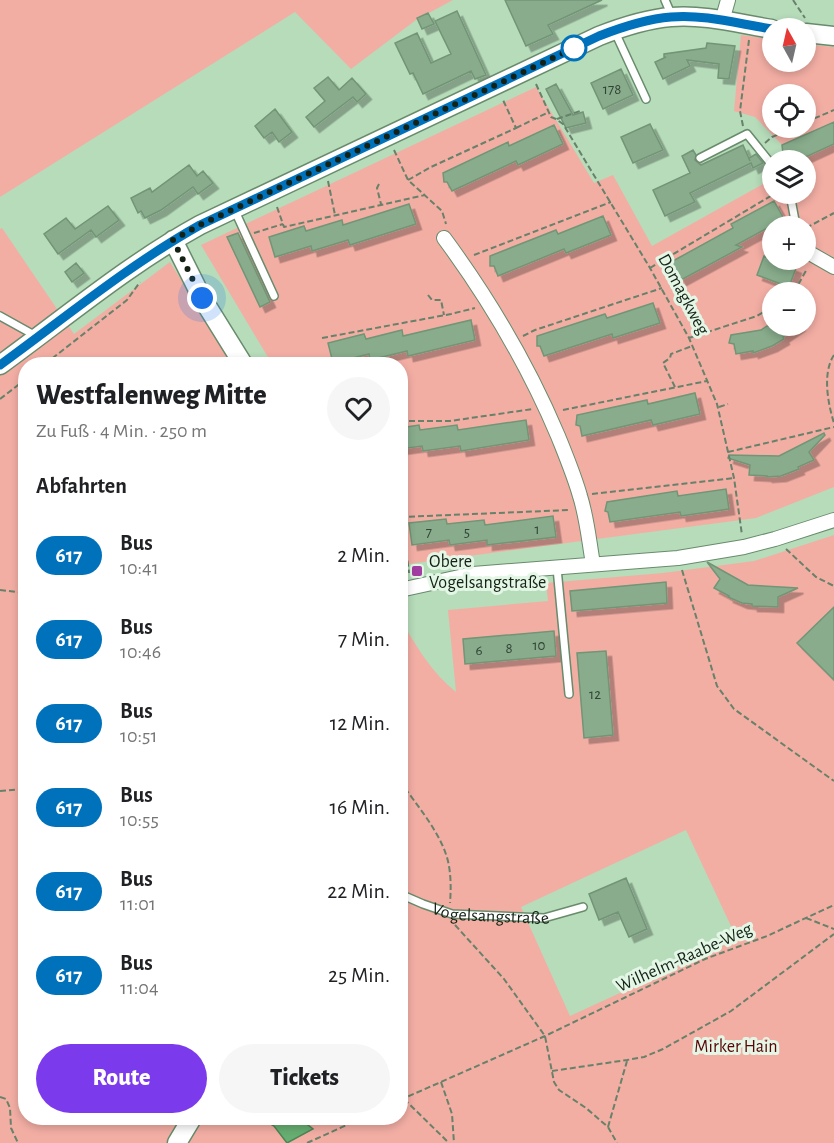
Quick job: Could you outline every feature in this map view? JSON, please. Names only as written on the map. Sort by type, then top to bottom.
[{"type":"street","points":[[722,21],[728,0]]},
{"type":"street","points":[[0,365],[117,278],[173,240],[200,225],[614,30],[649,20],[668,8],[694,17],[762,27]]},
{"type":"street","points":[[816,34],[834,36]]},
{"type":"street","points":[[444,238],[490,304],[538,392],[580,495],[593,564]]},
{"type":"street","points":[[173,240],[202,298],[239,357]]},
{"type":"street","points":[[816,257],[834,267]]},
{"type":"street","points":[[408,589],[473,574],[678,558],[744,547],[834,520]]},
{"type":"street","points":[[177,1143],[188,1125]]},
{"type":"lane","points":[[614,30],[646,99]]},
{"type":"lane","points":[[700,158],[747,134],[762,153]]},
{"type":"lane","points":[[234,209],[274,297]]},
{"type":"lane","points":[[0,316],[38,338]]},
{"type":"lane","points":[[557,568],[569,694]]},
{"type":"lane","name":"Vogelsangstraße","points":[[408,897],[452,914],[544,918],[583,907]]},
{"type":"path","points":[[747,134],[741,123],[740,111],[751,25]]},
{"type":"path","name":"Domagkweg","points":[[536,84],[551,117],[563,124],[662,288],[689,338],[718,407],[734,478],[744,547]]},
{"type":"path","points":[[503,99],[516,128]]},
{"type":"path","points":[[816,118],[834,110]]},
{"type":"path","points":[[408,180],[549,111]]},
{"type":"path","points":[[556,119],[580,111]]},
{"type":"path","points":[[758,148],[771,138]]},
{"type":"path","points":[[394,150],[408,180],[442,211],[447,222],[444,238]]},
{"type":"path","points":[[328,181],[335,215]]},
{"type":"path","points":[[379,184],[377,188],[381,205]]},
{"type":"path","points":[[277,206],[284,227],[424,195]]},
{"type":"path","points":[[650,268],[762,201]]},
{"type":"path","points":[[460,260],[611,202]]},
{"type":"path","points":[[816,223],[834,213]]},
{"type":"path","points":[[246,235],[283,224]]},
{"type":"path","points":[[54,357],[127,300],[144,277],[134,284]]},
{"type":"path","points":[[511,341],[535,330],[662,288]]},
{"type":"path","points":[[428,295],[432,300],[441,300],[444,315]]},
{"type":"path","points":[[322,338],[490,304]]},
{"type":"path","points":[[689,338],[762,313]]},
{"type":"path","points":[[675,387],[663,363],[670,358],[671,354],[692,346]]},
{"type":"path","points":[[728,452],[834,425],[827,394],[831,359],[834,355]]},
{"type":"path","points":[[408,421],[450,421],[546,410],[707,381]]},
{"type":"path","points":[[0,399],[18,385]]},
{"type":"path","points":[[718,407],[728,404]]},
{"type":"path","points":[[580,495],[734,478]]},
{"type":"path","points":[[408,517],[584,509]]},
{"type":"path","points":[[775,539],[816,577],[834,586]]},
{"type":"path","points":[[678,558],[717,686],[734,709],[834,781]]},
{"type":"path","points":[[0,590],[18,592]]},
{"type":"path","points":[[0,791],[18,790]]},
{"type":"path","points":[[408,793],[441,843],[449,863],[451,920],[504,979],[545,1036],[554,1082],[559,1090],[586,1108],[608,1127],[617,1143]]},
{"type":"path","name":"Wilhelm-Raabe-Weg","points":[[408,1097],[545,1036],[705,959],[767,936],[834,905]]},
{"type":"path","points":[[805,918],[834,929]]},
{"type":"path","points":[[552,1071],[644,1057],[663,1049],[731,1011],[834,934]]},
{"type":"path","points":[[608,1127],[627,1060]]},
{"type":"path","points":[[441,1082],[452,1114],[452,1143]]},
{"type":"path","points":[[0,1097],[6,1099],[10,1108],[11,1128],[18,1143]]},
{"type":"path","points":[[408,1105],[452,1143]]},
{"type":"path","points":[[306,1143],[347,1125]]},
{"type":"green space","points":[[0,0],[453,0],[416,20],[351,69],[295,12],[0,197]]},
{"type":"green space","points":[[741,35],[762,38],[762,72],[816,72],[816,45],[834,47],[834,487],[756,518],[408,564],[408,357],[268,357],[201,245],[536,87],[594,183],[613,175],[652,246],[762,185],[762,204],[816,204],[816,150],[782,150],[782,145],[775,138],[816,138],[816,84],[762,84],[762,124],[755,117],[734,111]]},
{"type":"green space","points":[[2,228],[74,334],[170,262],[229,357],[18,357],[18,1125],[272,1125],[287,1143],[0,1143],[0,229]]},
{"type":"green space","name":"Mirker Hain","points":[[834,535],[834,1143],[288,1143],[312,1129],[307,1125],[408,1125],[408,631],[432,668],[456,692],[448,610],[548,601],[546,583],[663,573],[754,561]],"holes":[[[686,830],[737,939],[570,1016],[521,907]]]},
{"type":"shaded area","points":[[272,1125],[308,1125],[313,1129],[287,1143]]},
{"type":"building","points":[[505,0],[602,0],[548,25],[553,34],[526,46]]},
{"type":"building","points":[[457,11],[486,75],[475,79],[471,71],[423,94],[395,43],[417,33],[431,63],[451,54],[435,21]]},
{"type":"building","points":[[428,13],[434,24],[422,29],[417,18]]},
{"type":"building","points":[[707,43],[735,46],[729,79],[718,78],[719,64],[687,60],[690,66],[663,79],[655,62],[666,57],[664,54],[706,48]]},
{"type":"building","points":[[621,69],[633,95],[603,109],[591,83]]},
{"type":"building","points":[[328,77],[339,90],[352,78],[366,94],[357,102],[353,97],[314,127],[306,117],[325,101],[314,88]]},
{"type":"building","points":[[556,84],[573,115],[583,112],[586,123],[566,128],[546,89]]},
{"type":"building","points":[[275,109],[292,132],[279,142],[272,132],[264,138],[255,126]]},
{"type":"building","points":[[834,122],[834,144],[816,152],[816,150],[783,150],[782,145],[798,138],[816,138],[816,130]]},
{"type":"building","points":[[650,124],[663,150],[633,163],[621,137]]},
{"type":"building","points":[[554,125],[563,144],[518,165],[516,161],[452,191],[447,182],[444,182],[443,173],[508,142],[509,146]]},
{"type":"building","points":[[743,145],[750,161],[749,158],[756,154],[762,162],[753,168],[751,163],[690,193],[695,202],[665,216],[653,190],[690,173],[682,156],[693,150],[696,155],[695,160],[701,165]]},
{"type":"building","points":[[189,165],[197,176],[203,171],[213,183],[198,194],[193,187],[161,210],[145,218],[141,211],[138,213],[131,198],[150,188],[152,192]]},
{"type":"building","points":[[409,204],[416,224],[350,245],[348,240],[312,251],[311,246],[275,257],[269,237],[304,226],[306,231],[342,220],[343,225]]},
{"type":"building","points":[[768,204],[776,204],[782,216],[762,216],[762,231],[736,245],[742,247],[681,280],[676,271],[672,272],[671,262],[733,228],[731,224]]},
{"type":"building","points":[[108,206],[119,220],[96,237],[91,230],[58,254],[44,234],[66,218],[75,229]]},
{"type":"building","points":[[603,216],[611,235],[566,253],[564,249],[498,276],[494,266],[490,266],[490,256],[556,230],[558,234]]},
{"type":"building","points":[[238,233],[270,302],[260,307],[227,237]]},
{"type":"building","points":[[762,261],[762,270],[795,270],[791,282],[776,282],[757,275]]},
{"type":"building","points":[[76,263],[84,273],[72,282],[65,272]]},
{"type":"building","points":[[653,303],[660,323],[613,338],[612,334],[544,356],[540,346],[537,346],[537,336],[605,314],[607,318]]},
{"type":"building","points":[[471,320],[475,340],[408,356],[407,351],[382,357],[370,357],[369,354],[357,357],[332,357],[328,343],[364,334],[366,339],[402,330],[403,336]]},
{"type":"building","points":[[761,330],[762,336],[784,336],[784,339],[753,353],[753,351],[736,354],[734,344],[729,343],[731,335]]},
{"type":"building","points":[[695,393],[700,414],[653,425],[651,420],[582,436],[580,426],[576,425],[577,415],[647,400],[648,404]]},
{"type":"building","points":[[526,420],[529,440],[461,451],[460,446],[423,451],[422,446],[408,448],[408,427],[419,425],[420,430],[457,425],[458,430]]},
{"type":"building","points":[[824,433],[825,435],[809,452],[814,460],[781,476],[749,475],[750,465],[728,458],[729,455],[779,456]]},
{"type":"building","points":[[726,489],[729,509],[681,516],[680,512],[610,522],[608,512],[605,511],[607,502],[677,491],[678,496]]},
{"type":"building","points":[[553,516],[556,537],[487,545],[487,540],[450,545],[449,540],[412,545],[409,523],[446,519],[447,524],[484,520],[485,525]]},
{"type":"building","points":[[707,562],[748,585],[798,588],[778,597],[778,607],[752,606],[752,604],[742,603],[728,597],[714,588],[720,579]]},
{"type":"building","points":[[666,582],[667,603],[572,611],[570,591]]},
{"type":"building","points":[[834,607],[834,680],[797,643]]},
{"type":"building","points":[[554,631],[556,656],[465,664],[463,639]]},
{"type":"building","points":[[606,651],[613,735],[584,738],[577,653]]},
{"type":"building","points":[[626,878],[647,929],[629,937],[618,912],[599,920],[589,894]]},
{"type":"bus line","name":"617","points":[[0,365],[117,278],[173,240],[200,225],[599,36],[649,20],[672,17],[694,17],[762,27]]},
{"type":"place","name":"Obere Vogelsangstraße","points":[[417,571]]},
{"type":"route","points":[[202,298],[173,240],[200,225],[574,48]]}]
